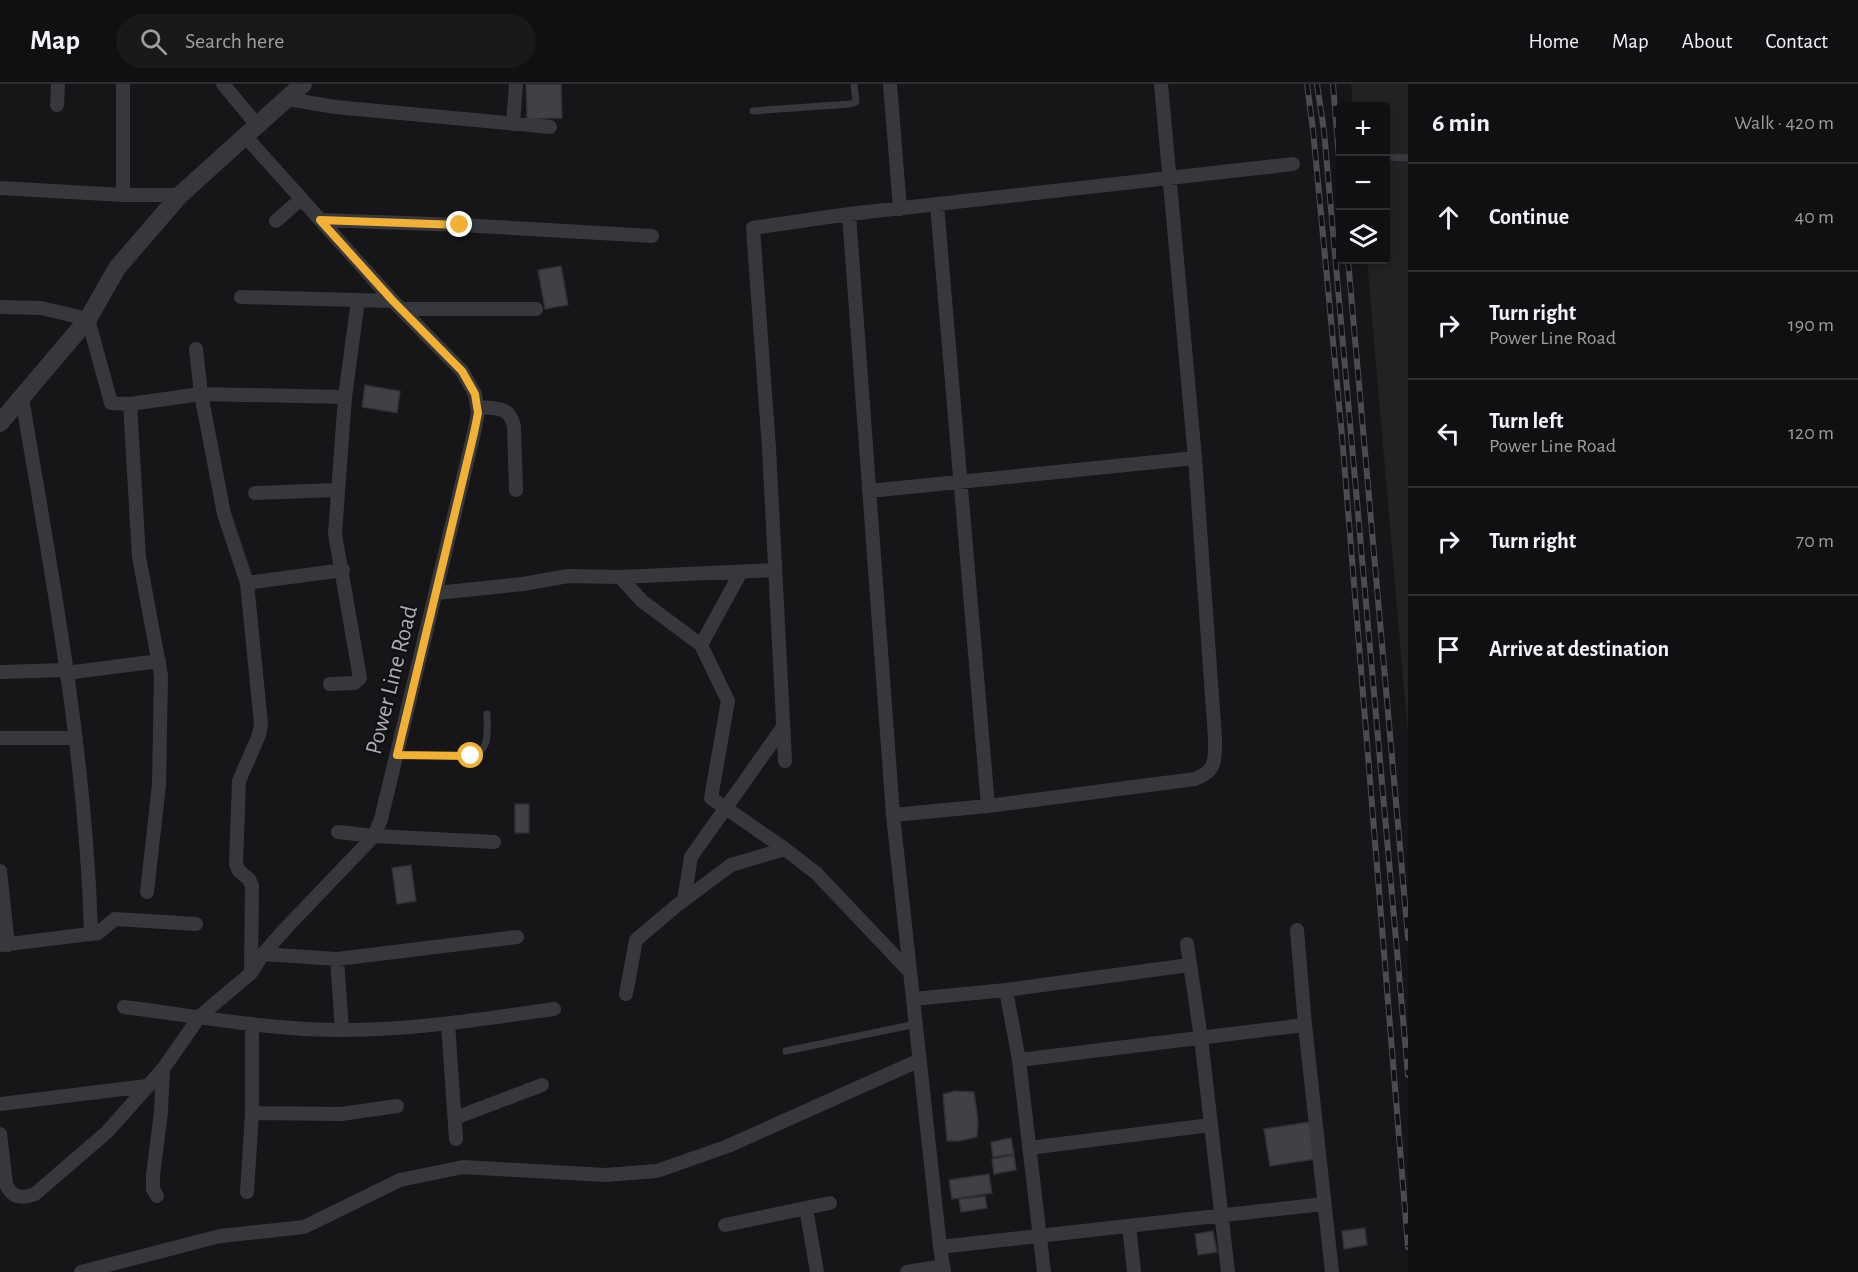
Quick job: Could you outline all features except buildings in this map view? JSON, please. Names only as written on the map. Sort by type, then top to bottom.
[{"type":"street","points":[[57,105],[58,84]]},
{"type":"street","points":[[123,84],[123,195]]},
{"type":"street","name":"Power Line Road","points":[[0,1134],[6,1184],[9,1191],[15,1196],[25,1198],[35,1194],[107,1132],[162,1069],[200,1017],[251,973],[263,954],[374,836],[381,819],[397,755],[474,433],[478,413],[475,394],[462,371],[397,305],[301,199],[252,131],[224,84]]},
{"type":"street","points":[[513,124],[516,84]]},
{"type":"street","points":[[890,84],[900,209]]},
{"type":"street","points":[[893,815],[988,806],[1196,779],[1207,775],[1212,769],[1215,759],[1215,738],[1195,458],[1161,84]]},
{"type":"street","points":[[0,423],[88,319],[117,268],[180,195],[297,89],[335,107],[550,127]]},
{"type":"street","points":[[785,761],[769,448],[753,228],[849,214],[1293,164]]},
{"type":"street","points":[[0,188],[123,195],[180,195]]},
{"type":"street","points":[[276,221],[301,199]]},
{"type":"street","points":[[937,205],[988,806]]},
{"type":"street","points":[[849,214],[893,815],[944,1269],[907,1272]]},
{"type":"street","points":[[320,220],[449,224],[652,236]]},
{"type":"street","points":[[241,297],[537,309]]},
{"type":"street","points":[[330,684],[354,683],[360,678],[335,534],[345,397],[358,300]]},
{"type":"street","points":[[0,306],[41,308],[88,319]]},
{"type":"street","points":[[88,319],[111,403],[130,404],[201,394],[345,397]]},
{"type":"street","points":[[196,349],[201,394],[224,514],[247,583],[261,724],[260,735],[239,781],[236,864],[252,886],[251,973]]},
{"type":"street","points":[[22,398],[54,586],[76,738],[90,873],[91,934]]},
{"type":"street","points":[[130,404],[139,557],[161,675],[159,784],[147,892]]},
{"type":"street","points":[[477,407],[502,409],[510,412],[512,416],[516,490]]},
{"type":"street","points":[[869,491],[1195,458]]},
{"type":"street","points":[[255,493],[337,490]]},
{"type":"street","points":[[247,583],[343,570]]},
{"type":"street","points":[[436,593],[523,584],[568,576],[620,577],[776,570]]},
{"type":"street","points":[[700,645],[741,572]]},
{"type":"street","points":[[620,577],[642,601],[700,645],[728,702],[711,798],[816,873],[910,972]]},
{"type":"street","points":[[0,672],[66,672],[159,661]]},
{"type":"street","points":[[684,900],[691,857],[724,807],[783,727]]},
{"type":"street","points":[[0,738],[76,738]]},
{"type":"street","points":[[338,832],[494,842]]},
{"type":"street","points":[[626,994],[636,940],[731,865],[785,849]]},
{"type":"street","points":[[0,871],[4,945],[98,933],[111,921],[119,919],[196,924]]},
{"type":"street","points":[[1297,930],[1332,1272]]},
{"type":"street","points":[[263,954],[337,959],[517,937]]},
{"type":"street","points":[[1187,944],[1201,1038],[1228,1272]]},
{"type":"street","points":[[337,959],[342,1030]]},
{"type":"street","points":[[913,999],[1006,990],[1189,965]]},
{"type":"street","points":[[1006,990],[1019,1060],[1044,1272]]},
{"type":"street","points":[[124,1007],[252,1024],[342,1030],[448,1024],[555,1009]]},
{"type":"street","points":[[247,1192],[252,1113],[252,1024]]},
{"type":"street","points":[[448,1024],[456,1139]]},
{"type":"street","points":[[1019,1060],[1305,1025]]},
{"type":"street","points":[[81,1272],[220,1236],[304,1227],[400,1180],[463,1167],[605,1175],[657,1171],[728,1146],[920,1060]]},
{"type":"street","points":[[157,1196],[153,1189],[153,1175],[161,1112],[162,1069]]},
{"type":"street","points":[[454,1118],[542,1085]]},
{"type":"street","points":[[0,1104],[147,1086]]},
{"type":"street","points":[[252,1113],[340,1114],[397,1106]]},
{"type":"street","points":[[1029,1148],[1210,1125]]},
{"type":"street","points":[[725,1225],[830,1203]]},
{"type":"street","points":[[940,1247],[1324,1204]]},
{"type":"street","points":[[806,1208],[817,1272]]},
{"type":"street","points":[[1129,1226],[1134,1272]]},
{"type":"lane","points":[[753,111],[850,104],[856,102],[854,84]]},
{"type":"lane","points":[[1390,157],[1408,158]]},
{"type":"lane","points":[[397,755],[471,756],[479,754],[486,740],[487,714]]},
{"type":"lane","points":[[786,1051],[916,1024]]},
{"type":"shaded area","points":[[1351,84],[1408,84],[1408,735],[1367,264],[1390,264],[1390,102],[1353,102]]},
{"type":"railway","points":[[1307,84],[1342,436],[1408,1247]]},
{"type":"railway","points":[[1317,84],[1324,131],[1408,1075]]},
{"type":"railway","points":[[1333,84],[1339,156]]},
{"type":"railway","points":[[1348,264],[1408,938]]},
{"type":"route","points":[[460,225],[320,220],[393,301],[462,371],[475,394],[478,413],[474,433],[397,755],[471,756]]}]
